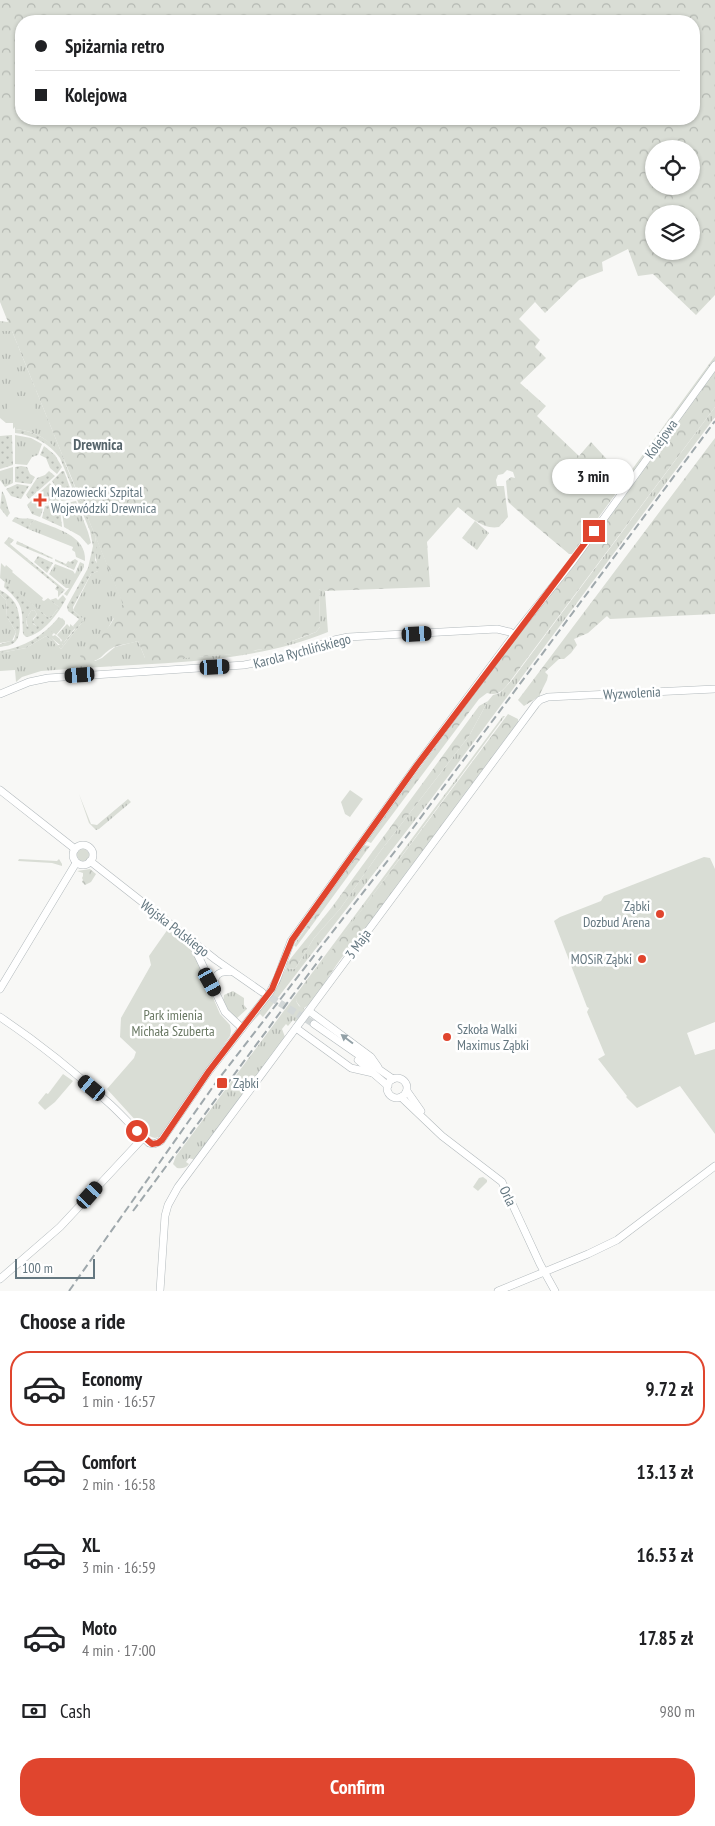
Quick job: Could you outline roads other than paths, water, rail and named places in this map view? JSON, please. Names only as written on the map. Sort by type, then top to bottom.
[{"type":"street","name":"Kolejowa","points":[[144,1138],[150,1144],[154,1144],[160,1142],[164,1137],[209,1071],[272,989],[292,940],[417,765],[514,635],[568,568],[715,365]]},
{"type":"street","name":"Karola Rychlińskiego","points":[[0,694],[29,682],[48,678],[244,665],[285,657],[348,637],[497,629],[514,635]]},
{"type":"street","name":"Wyzwolenia","points":[[548,697],[715,689]]},
{"type":"street","name":"3 Maja","points":[[160,1291],[165,1216],[173,1195],[526,716],[538,702],[548,697]]},
{"type":"street","points":[[0,790],[75,849]]},
{"type":"street","points":[[82,845],[90,848],[92,854],[90,861],[83,865],[76,862],[73,855],[75,849],[82,845]]},
{"type":"street","name":"Wojska Polskiego","points":[[90,861],[233,973],[262,992]]},
{"type":"street","points":[[0,989],[76,862]]},
{"type":"street","points":[[190,939],[225,1012],[242,1028]]},
{"type":"street","points":[[217,995],[214,983],[216,975],[223,972],[233,973]]},
{"type":"street","points":[[309,1011],[371,1057],[377,1072]]},
{"type":"street","points":[[0,1017],[33,1040],[92,1088],[144,1138],[60,1227],[0,1279]]},
{"type":"street","points":[[296,1028],[351,1068],[377,1072],[393,1079],[398,1078],[404,1081],[407,1091],[401,1097],[391,1096],[388,1086],[377,1072],[314,1024]]},
{"type":"street","points":[[388,1086],[393,1079]]},
{"type":"street","name":"Orla","points":[[407,1091],[426,1120]]},
{"type":"street","name":"Orla","points":[[401,1097],[442,1136],[502,1182],[540,1264],[555,1291]]},
{"type":"street","points":[[498,1291],[617,1240],[715,1166]]},
{"type":"tunnel","points":[[262,992],[314,1024]]},
{"type":"railway","points":[[69,1291],[217,1081],[413,828],[715,421]]},
{"type":"railway","points":[[133,1211],[322,956]]},
{"type":"place","name":"Mazowiecki Szpital Wojewódzki Drewnica","points":[[40,500]]},
{"type":"place","name":"Ząbki Dozbud Arena","points":[[660,914]]},
{"type":"place","name":"MOSiR Ząbki","points":[[642,959]]},
{"type":"place","name":"Szkoła Walki Maximus Ząbki","points":[[447,1037]]},
{"type":"place","name":"Ząbki","points":[[222,1083]]},
{"type":"district","name":"Drewnica","points":[[98,445]]},
{"type":"park label","name":"Park imienia Michała Szuberta","points":[[173,1024]]}]
